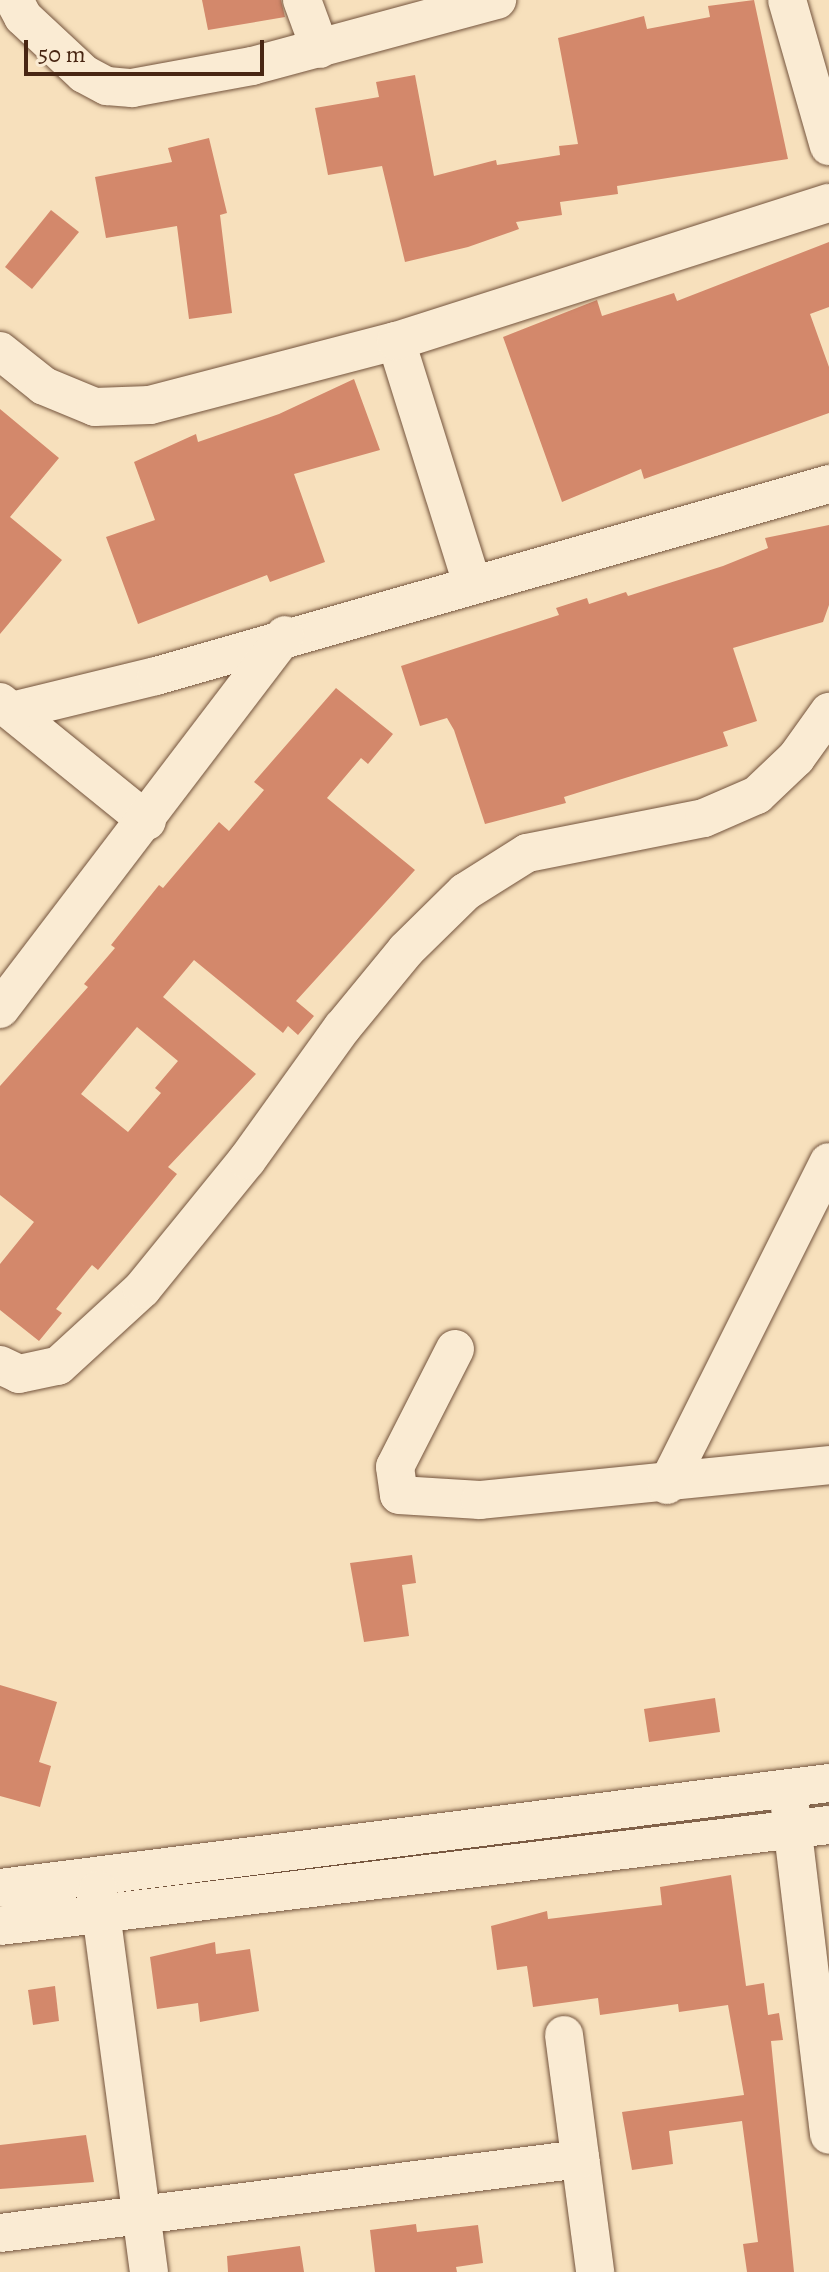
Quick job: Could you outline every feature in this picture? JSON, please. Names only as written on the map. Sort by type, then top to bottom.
[{"type":"street","points":[[14,0],[23,17],[84,74],[107,86],[132,88],[198,78],[320,49],[497,0]]},
{"type":"street","points":[[302,0],[320,49]]},
{"type":"street","points":[[787,0],[829,146]]},
{"type":"street","points":[[0,351],[44,386],[95,407],[150,405],[218,391],[396,341],[829,203]]},
{"type":"street","points":[[396,341],[472,583]]},
{"type":"street","points":[[6,706],[156,676],[285,635],[829,484]]},
{"type":"street","points":[[0,1009],[147,821],[285,635]]},
{"type":"street","points":[[6,706],[147,821]]},
{"type":"street","points":[[0,1365],[19,1374],[58,1366],[142,1289],[247,1160],[342,1028],[406,950],[465,892],[527,853],[704,818],[757,795],[796,758],[829,712]]},
{"type":"street","points":[[667,1485],[829,1162]]},
{"type":"street","points":[[455,1349],[395,1467],[399,1495],[480,1500],[667,1485],[829,1465]]},
{"type":"street","points":[[0,1888],[829,1783]]},
{"type":"street","points":[[789,1788],[829,2135]]},
{"type":"street","points":[[0,1926],[829,1825]]},
{"type":"street","points":[[96,1875],[149,2272]]},
{"type":"street","points":[[564,2035],[595,2272]]},
{"type":"street","points":[[0,2233],[580,2159]]},
{"type":"building","points":[[202,0],[281,0],[285,17],[208,30]]},
{"type":"building","points":[[754,0],[788,159],[617,186],[618,194],[560,202],[562,215],[516,222],[519,229],[468,247],[405,262],[382,166],[328,175],[315,108],[379,97],[376,82],[415,75],[434,176],[496,160],[497,165],[560,155],[559,146],[578,144],[558,38],[644,16],[647,29],[710,17],[708,6]]},
{"type":"building","points":[[209,138],[227,213],[220,215],[232,313],[189,319],[177,226],[106,238],[95,177],[172,162],[168,148]]},
{"type":"building","points":[[51,210],[79,232],[32,289],[5,267]]},
{"type":"building","points":[[829,242],[829,307],[810,314],[829,367],[829,413],[644,479],[641,469],[562,502],[503,337],[597,300],[602,316],[674,293],[677,301]]},
{"type":"building","points":[[354,379],[380,450],[294,474],[325,562],[270,582],[267,575],[138,624],[106,537],[155,520],[134,462],[196,434],[198,442],[279,414]]},
{"type":"building","points":[[0,409],[59,458],[10,517],[62,560],[0,634]]},
{"type":"building","points":[[829,525],[829,605],[823,622],[733,648],[757,721],[723,732],[728,746],[564,797],[566,803],[485,824],[454,730],[447,718],[420,726],[401,666],[559,615],[556,608],[587,598],[589,604],[626,592],[628,596],[723,566],[768,548],[765,538]]},
{"type":"building","points":[[336,688],[393,734],[368,764],[361,758],[327,798],[415,870],[296,1001],[314,1016],[298,1035],[288,1026],[283,1033],[194,960],[163,997],[256,1074],[168,1167],[177,1174],[98,1270],[92,1265],[56,1309],[62,1313],[39,1341],[0,1310],[0,1264],[34,1222],[0,1195],[0,1086],[88,987],[84,984],[115,948],[111,945],[159,885],[163,888],[219,822],[229,831],[264,790],[254,782]],"holes":[[[137,1027],[178,1061],[155,1088],[161,1093],[128,1132],[81,1094]]]},
{"type":"building","points":[[412,1555],[416,1583],[402,1585],[409,1636],[364,1642],[350,1563]]},
{"type":"building","points":[[0,1685],[57,1702],[39,1762],[51,1766],[40,1807],[0,1796]]},
{"type":"building","points":[[715,1698],[720,1732],[649,1742],[644,1709]]},
{"type":"building","points":[[731,1875],[746,1986],[764,1983],[768,2015],[779,2013],[783,2040],[771,2041],[794,2272],[747,2272],[743,2244],[758,2242],[742,2121],[669,2131],[673,2164],[632,2170],[622,2112],[744,2095],[728,2005],[679,2012],[678,2004],[600,2015],[598,1998],[533,2007],[527,1966],[497,1970],[491,1926],[547,1911],[548,1919],[662,1905],[660,1887]]},
{"type":"building","points":[[215,1942],[216,1954],[250,1949],[259,2011],[200,2022],[198,2003],[157,2009],[150,1957]]},
{"type":"building","points":[[55,1986],[59,2021],[33,2025],[28,1990]]},
{"type":"building","points":[[86,2135],[94,2182],[0,2189],[0,2145]]},
{"type":"building","points":[[416,2224],[417,2232],[478,2225],[483,2263],[456,2267],[457,2272],[375,2272],[370,2230]]},
{"type":"building","points":[[300,2246],[304,2272],[228,2272],[227,2256]]}]
